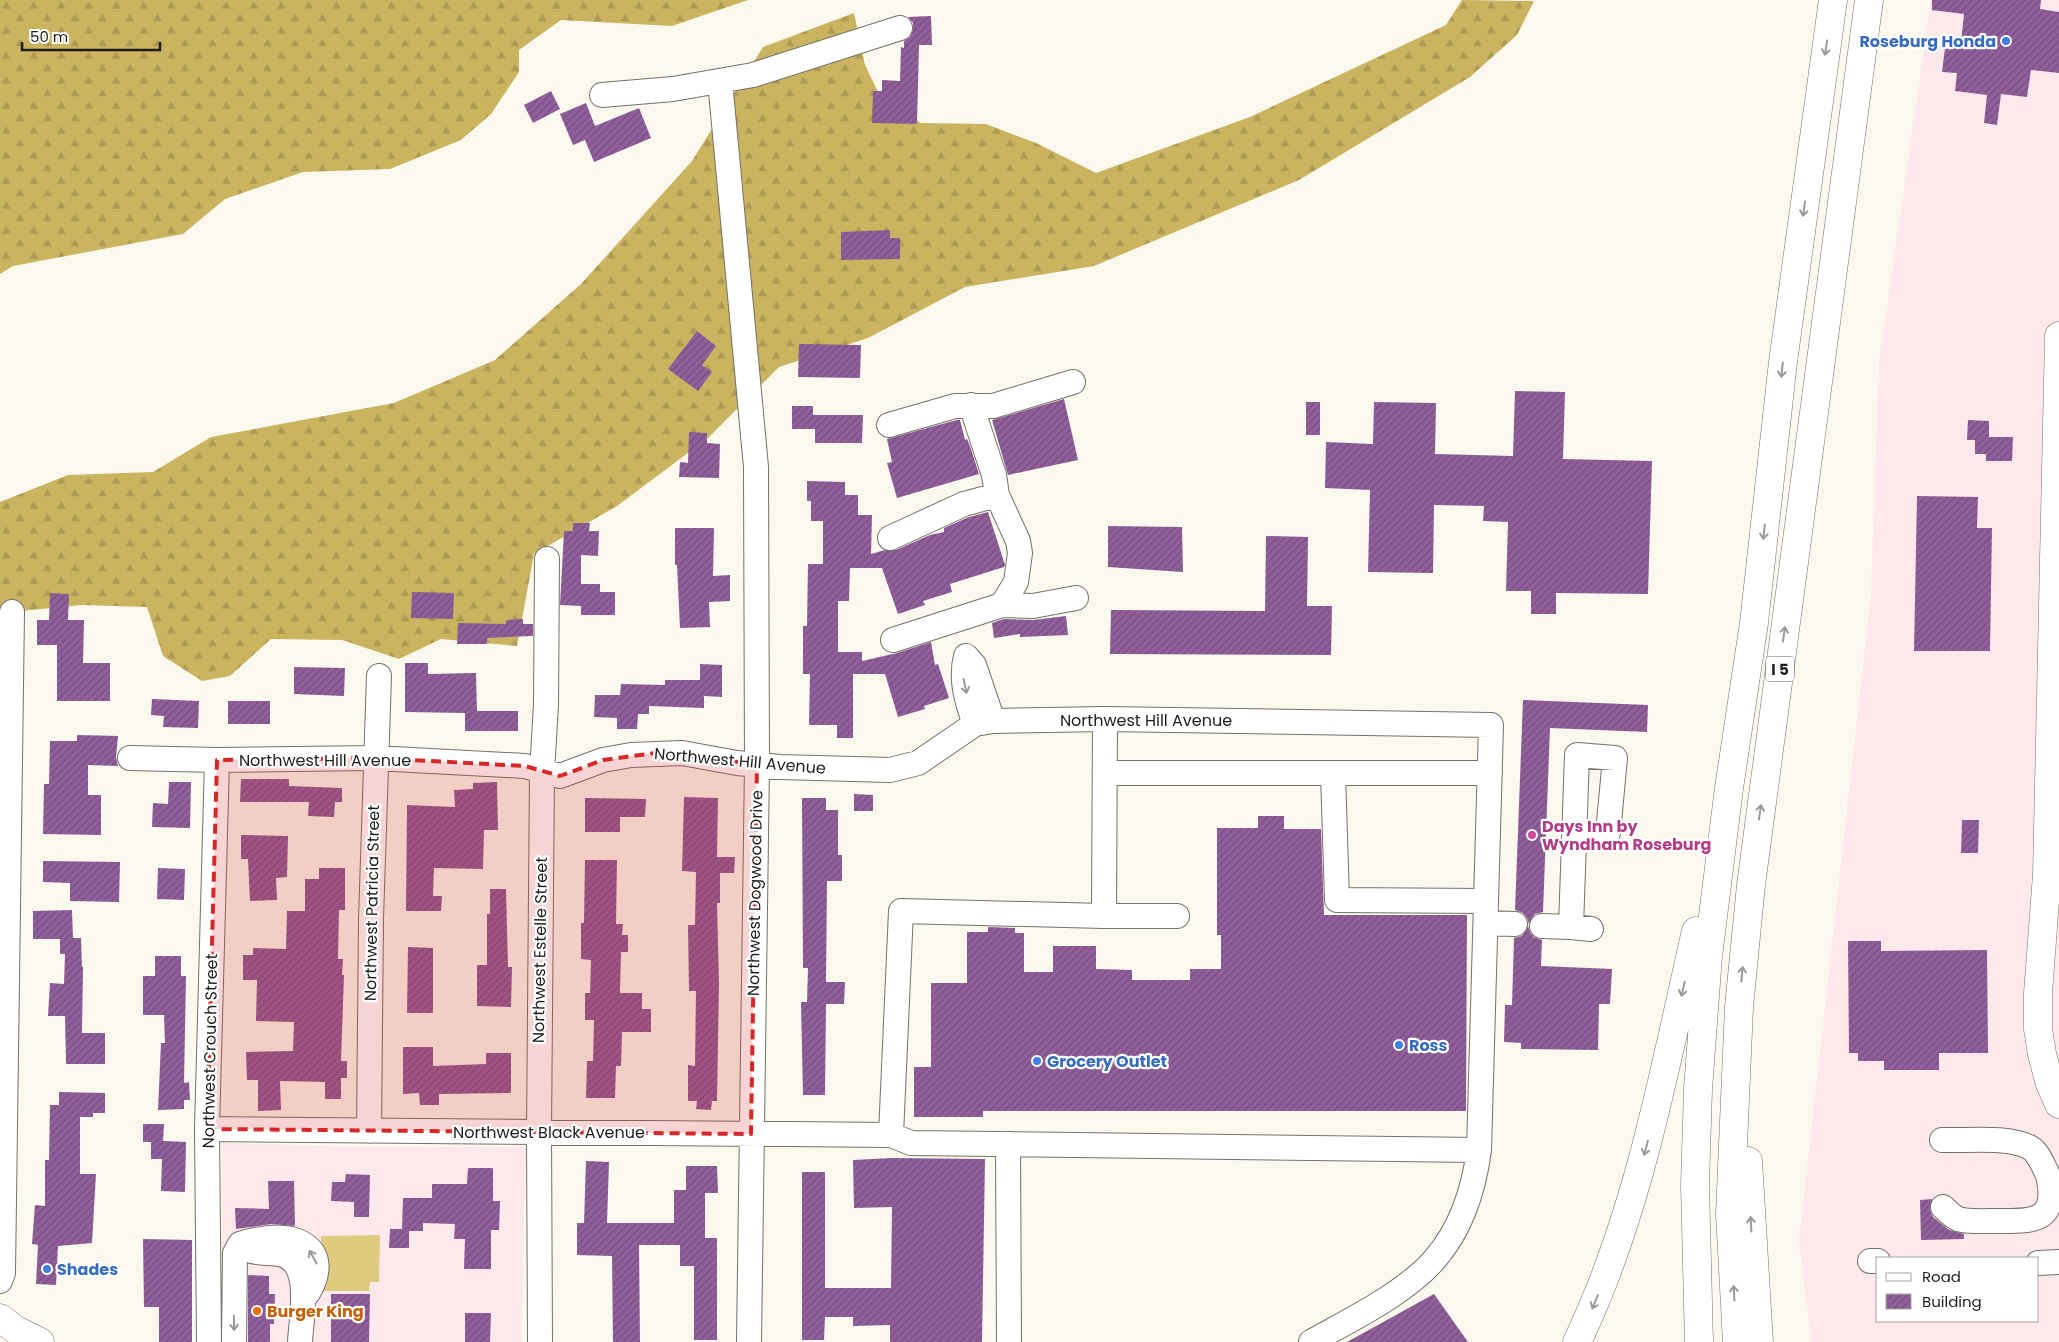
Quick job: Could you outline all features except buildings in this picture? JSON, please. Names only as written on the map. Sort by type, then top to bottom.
[{"type":"main road","name":"I 5","points":[[1699,1342],[1695,1185],[1698,1089],[1708,956],[1729,788],[1754,623],[1783,362],[1833,0]]},
{"type":"main road","name":"I 5","points":[[1737,1342],[1730,1214],[1739,1006],[1751,884],[1869,0]]},
{"type":"main road","points":[[2059,336],[2046,875],[2038,993],[2038,1029],[2050,1084],[2059,1104]]},
{"type":"main road","points":[[1577,1342],[1598,1295],[1623,1227],[1646,1148],[1729,788]]},
{"type":"main road","points":[[1739,1006],[1759,1342]]},
{"type":"main road","points":[[0,1318],[16,1330],[40,1342]]},
{"type":"street","points":[[602,95],[673,89],[753,75],[900,28]]},
{"type":"street","name":"Northwest Dogwood Drive","points":[[720,81],[756,467],[757,764],[749,1342]]},
{"type":"street","points":[[889,425],[955,406],[994,406],[1073,382]]},
{"type":"street","points":[[971,405],[994,475],[997,495],[1018,541],[1020,553],[1016,582],[1002,605]]},
{"type":"street","points":[[890,538],[964,504],[997,495]]},
{"type":"street","name":"Northwest Estelle Street","points":[[540,1342],[539,1132],[542,772],[546,704],[547,559]]},
{"type":"street","points":[[893,640],[1002,605],[1033,606],[1076,598]]},
{"type":"street","points":[[0,1281],[3,1273],[4,970],[12,612]]},
{"type":"street","points":[[966,617],[962,625],[961,637],[966,656],[974,666],[984,723]]},
{"type":"street","name":"Northwest Patricia Street","points":[[369,1131],[371,919],[378,676]]},
{"type":"street","points":[[1104,916],[1105,719]]},
{"type":"street","name":"Northwest Hill Avenue","points":[[130,758],[217,760],[375,758],[525,766],[560,776],[603,760],[631,755],[682,753],[780,767],[890,770],[918,763],[984,723],[1105,719],[1491,725],[1490,772]]},
{"type":"street","name":"Northwest Crouch Street","points":[[209,1342],[207,1129],[217,760]]},
{"type":"street","points":[[1105,772],[1490,772],[1479,1150],[1475,1177],[1468,1199],[1456,1225],[1435,1259],[1406,1286],[1311,1342]]},
{"type":"street","points":[[1333,772],[1337,900],[1486,912],[1515,924]]},
{"type":"street","points":[[1542,926],[1581,928],[1574,842]]},
{"type":"street","points":[[891,1135],[901,911],[1177,916]]},
{"type":"street","name":"Northwest Black Avenue","points":[[207,1129],[891,1135],[910,1143],[1479,1150]]},
{"type":"street","points":[[1942,1140],[2008,1141],[2031,1148],[2039,1157],[2052,1184],[2054,1200],[2052,1210],[2045,1216],[2032,1221],[1958,1219],[1943,1207]]},
{"type":"street","points":[[1008,1144],[1009,1342]]},
{"type":"street","points":[[207,1241],[240,1244],[265,1238],[291,1239],[308,1248],[317,1259],[318,1267],[317,1276],[310,1291],[303,1300],[300,1342]]},
{"type":"street","points":[[234,1342],[235,1253],[240,1244]]},
{"type":"street","points":[[2039,1263],[2059,1262]]},
{"type":"highlighted area","points":[[655,753],[757,764],[751,1134],[207,1129],[217,760],[375,758],[525,766],[560,776],[603,760]]},
{"type":"shaded area","points":[[1931,0],[2059,0],[2059,1342],[1811,1342],[1799,1240],[1871,593],[1879,363]]},
{"type":"shaded area","points":[[222,1143],[366,1147],[526,1147],[521,1342],[222,1342]]},
{"type":"shaded area","points":[[380,1235],[379,1282],[370,1282],[369,1291],[322,1291],[321,1236]]},
{"type":"green space","points":[[0,0],[748,0],[672,26],[561,20],[519,50],[519,72],[491,114],[461,140],[390,169],[303,172],[225,199],[183,234],[13,266],[0,274]]},
{"type":"green space","points":[[1462,0],[1534,1],[1517,35],[1470,77],[1299,180],[1094,266],[965,287],[868,338],[779,367],[708,438],[617,506],[534,554],[517,646],[441,639],[399,659],[342,640],[271,639],[230,676],[202,681],[163,656],[147,607],[82,605],[0,613],[0,502],[68,475],[153,472],[211,437],[394,403],[495,360],[581,284],[692,161],[763,47],[854,13],[865,65],[881,98],[921,123],[986,124],[1036,143],[1096,173],[1250,117],[1446,25]]},
{"type":"place","name":"Roseburg Honda","points":[[2006,41]]},
{"type":"place","name":"Days Inn by Wyndham Roseburg","points":[[1532,835]]},
{"type":"place","name":"Ross","points":[[1399,1045]]},
{"type":"place","name":"Grocery Outlet","points":[[1037,1061]]},
{"type":"place","name":"Shades","points":[[47,1269]]},
{"type":"place","name":"Burger King","points":[[257,1311]]}]
